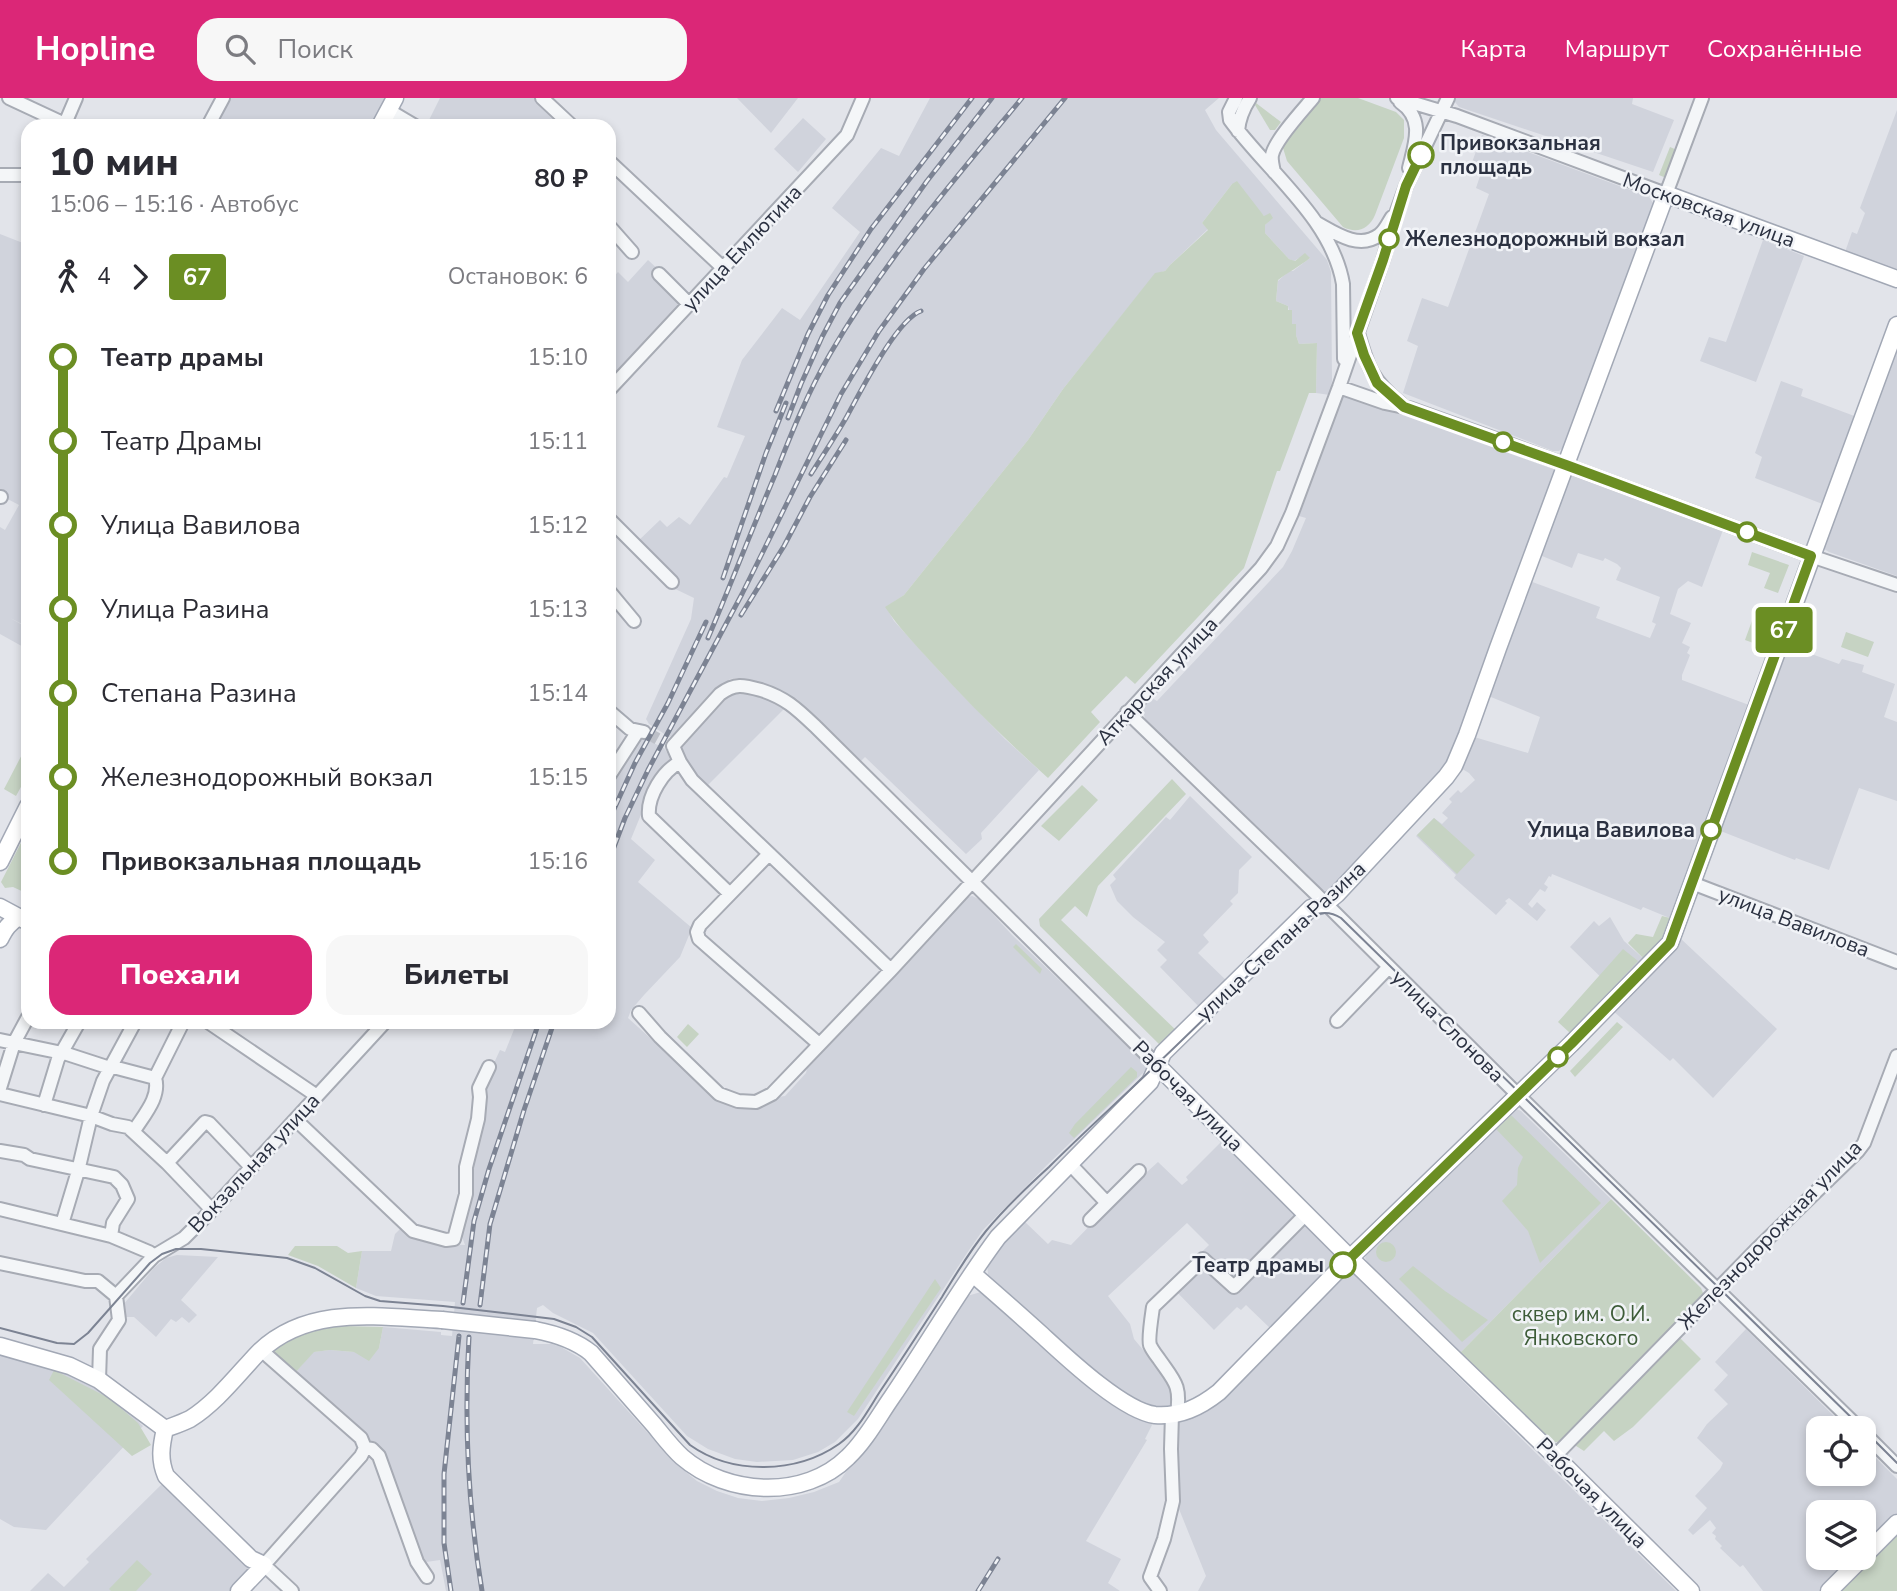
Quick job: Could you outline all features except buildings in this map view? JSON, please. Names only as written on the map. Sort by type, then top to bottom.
[{"type":"main road","name":"Московская улица","points":[[1666,194],[1897,279]]},
{"type":"main road","name":"улица Степана Разина","points":[[261,1350],[300,1326],[340,1317],[442,1320],[536,1330],[562,1336],[583,1346],[682,1457],[721,1480],[739,1485],[786,1486],[825,1475],[848,1458],[998,1237],[1150,1082],[1163,1053],[1311,908],[1325,904],[1337,894],[1454,766],[1666,194]]},
{"type":"main road","points":[[973,1274],[1092,1379],[1142,1412],[1153,1415],[1175,1414],[1205,1403],[1571,1044],[1670,943],[1897,325]]},
{"type":"main road","points":[[0,862],[21,820]]},
{"type":"main road","points":[[0,907],[21,919]]},
{"type":"main road","points":[[0,939],[12,921],[21,920]]},
{"type":"main road","name":"Рабочая улица","points":[[1157,1065],[1691,1591]]},
{"type":"main road","points":[[0,1346],[70,1366],[99,1380],[165,1429]]},
{"type":"main road","points":[[165,1429],[188,1419],[209,1405],[261,1350]]},
{"type":"main road","points":[[165,1429],[161,1466],[166,1476],[251,1559],[264,1565],[239,1591]]},
{"type":"main road","points":[[1876,1544],[1897,1523]]},
{"type":"main road","points":[[1829,1591],[1850,1570]]},
{"type":"street","points":[[9,98],[53,119]]},
{"type":"street","points":[[68,119],[76,98]]},
{"type":"street","points":[[212,119],[223,98]]},
{"type":"street","points":[[542,98],[564,119]]},
{"type":"street","name":"улица Емлютина","points":[[616,382],[847,135],[863,98]]},
{"type":"street","points":[[1236,98],[1229,112],[1230,120],[1317,223],[1341,272],[1345,304],[1344,370]]},
{"type":"street","points":[[1238,131],[1242,109],[1250,98]]},
{"type":"street","points":[[1274,172],[1272,155],[1277,144],[1313,98]]},
{"type":"street","points":[[1395,98],[1441,111]]},
{"type":"street","name":"Аткарская улица","points":[[1395,98],[1411,112],[1415,120],[1416,139],[1406,186]]},
{"type":"street","name":"Аткарская улица","points":[[639,1013],[719,1094],[738,1101],[756,1102],[772,1094],[891,971],[1270,557],[1292,513],[1339,387],[1406,186],[1448,98]]},
{"type":"street","name":"улица Степана Разина","points":[[1666,194],[1702,98]]},
{"type":"street","points":[[392,104],[408,119]]},
{"type":"street","name":"Московская улица","points":[[1441,111],[1666,194]]},
{"type":"street","points":[[616,168],[723,268]]},
{"type":"street","points":[[0,176],[21,175]]},
{"type":"street","points":[[1317,223],[1355,241],[1369,240],[1381,234],[1397,211]]},
{"type":"street","points":[[616,234],[632,252]]},
{"type":"street","points":[[659,274],[689,304]]},
{"type":"street","points":[[1357,333],[1377,383],[1404,407]]},
{"type":"street","points":[[1339,387],[1404,407],[1897,585]]},
{"type":"street","points":[[616,526],[672,582]]},
{"type":"street","points":[[616,600],[634,621]]},
{"type":"street","name":"Рабочая улица","points":[[680,762],[669,745],[728,688],[740,685],[780,696],[816,727],[1157,1065]]},
{"type":"street","name":"улица Слонова","points":[[1127,712],[1846,1416]]},
{"type":"street","points":[[616,717],[630,729],[643,732],[616,767]]},
{"type":"street","points":[[730,894],[649,816],[651,797],[671,767],[680,762],[692,780],[891,971]]},
{"type":"street","points":[[769,854],[700,925],[697,932],[699,939],[819,1044]]},
{"type":"street","name":"улица Вавилова","points":[[1692,883],[1897,961]]},
{"type":"street","points":[[1337,1021],[1390,968]]},
{"type":"street","points":[[0,1088],[14,1042],[21,1029]]},
{"type":"street","points":[[44,1105],[61,1054],[75,1029]]},
{"type":"street","points":[[62,1224],[103,1081],[131,1029]]},
{"type":"street","points":[[134,1131],[153,1098],[157,1084],[155,1078],[180,1029]]},
{"type":"street","points":[[218,1029],[317,1096]]},
{"type":"street","name":"Вокзальная улица","points":[[116,1296],[154,1256],[184,1238],[212,1210],[379,1029]]},
{"type":"street","points":[[0,1040],[155,1078]]},
{"type":"street","name":"Железнодорожная улица","points":[[1555,1456],[1858,1151],[1864,1143],[1897,1056]]},
{"type":"street","points":[[296,1120],[413,1231],[446,1241],[454,1239],[466,1194],[466,1167],[478,1119],[481,1097],[479,1088],[489,1067]]},
{"type":"street","points":[[0,1094],[128,1127],[212,1210]]},
{"type":"street","points":[[167,1163],[205,1122],[251,1167]]},
{"type":"street","points":[[0,1151],[78,1171],[114,1177],[122,1185],[128,1199],[113,1223],[111,1236]]},
{"type":"street","points":[[1070,1164],[1107,1203]]},
{"type":"street","points":[[1090,1220],[1139,1171]]},
{"type":"street","points":[[0,1209],[111,1236],[154,1256]]},
{"type":"street","points":[[1160,1591],[1150,1577],[1164,1539],[1173,1501],[1171,1449],[1180,1395],[1176,1384],[1151,1346],[1149,1338],[1153,1307],[1203,1259],[1234,1287],[1306,1214]]},
{"type":"street","points":[[0,1262],[85,1281],[98,1281],[116,1296],[119,1321],[100,1349],[99,1380]]},
{"type":"street","points":[[261,1350],[361,1438],[365,1448],[361,1457],[264,1565],[292,1591]]},
{"type":"street","points":[[1876,1445],[1897,1466]]},
{"type":"street","points":[[365,1448],[372,1449],[379,1456],[417,1562],[427,1577]]},
{"type":"shaded area","points":[[230,98],[385,98],[374,119],[218,119]]},
{"type":"shaded area","points":[[440,98],[535,98],[557,119],[430,119]]},
{"type":"shaded area","points":[[737,98],[798,98],[771,133]]},
{"type":"shaded area","points":[[930,98],[1219,98],[1205,110],[1216,130],[1327,260],[1331,272],[1330,395],[1316,393],[1317,343],[1299,344],[1296,325],[1292,324],[1288,306],[1276,301],[1278,281],[1310,258],[1294,261],[1289,259],[1265,233],[1265,225],[1268,222],[1264,216],[1232,184],[1202,223],[1208,229],[1165,271],[1155,274],[1063,389],[1028,440],[904,595],[886,607],[894,621],[944,676],[1039,770],[981,833],[982,839],[966,854],[865,757],[861,761],[797,699],[776,690],[748,680],[730,679],[678,734],[669,737],[649,724],[646,719],[691,619],[694,598],[667,585],[637,542],[660,520],[667,527],[679,517],[690,525],[724,477],[727,478],[745,436],[717,427],[742,360],[782,308],[800,320],[860,232],[832,208],[881,148],[899,156]]},
{"type":"shaded area","points":[[1456,98],[1633,98],[1632,104],[1674,120],[1653,172],[1459,107],[1455,102]]},
{"type":"shaded area","points":[[1897,110],[1897,271],[1845,252],[1852,232],[1857,234],[1865,213],[1860,208]]},
{"type":"shaded area","points":[[803,118],[826,139],[798,172],[774,149]]},
{"type":"shaded area","points":[[1482,135],[1649,197],[1653,203],[1654,208],[1566,445],[1559,451],[1403,393],[1418,346],[1407,341],[1422,298],[1448,307],[1489,194],[1476,188],[1482,170],[1471,165]]},
{"type":"shaded area","points":[[0,234],[21,242],[21,624],[10,618],[21,624],[21,646],[0,634],[0,527],[5,530],[19,505],[0,495]]},
{"type":"shaded area","points":[[1763,240],[1804,256],[1756,382],[1700,361],[1709,337],[1726,342]]},
{"type":"shaded area","points":[[648,260],[688,297],[616,375],[616,274],[618,272],[628,282]]},
{"type":"shaded area","points":[[1897,343],[1897,576],[1829,552],[1824,549],[1823,544]]},
{"type":"shaded area","points":[[1781,381],[1803,389],[1801,396],[1857,417],[1825,505],[1755,478],[1762,457],[1755,453]]},
{"type":"shaded area","points":[[1347,393],[1551,465],[1557,474],[1456,748],[1441,774],[1330,889],[1325,891],[1146,722],[1143,711],[1152,698],[1157,701],[1283,567],[1306,518],[1299,516],[1343,396]]},
{"type":"shaded area","points":[[1571,476],[1723,530],[1702,587],[1688,581],[1678,589],[1670,614],[1691,623],[1682,643],[1690,647],[1687,653],[1690,655],[1682,680],[1749,705],[1672,919],[1643,907],[1641,910],[1552,874],[1544,884],[1548,887],[1545,892],[1540,889],[1528,904],[1532,908],[1537,902],[1546,910],[1537,921],[1509,898],[1496,915],[1454,878],[1456,875],[1416,836],[1434,818],[1442,824],[1448,818],[1442,813],[1452,802],[1449,799],[1458,790],[1461,793],[1475,780],[1459,767],[1471,736],[1528,753],[1540,717],[1486,695],[1527,580],[1600,607],[1596,618],[1650,638],[1656,624],[1652,622],[1660,597],[1616,580],[1621,568],[1617,564],[1605,558],[1603,561],[1578,553],[1572,568],[1537,554],[1567,477]]},
{"type":"shaded area","points":[[1784,644],[1839,664],[1842,659],[1864,665],[1862,672],[1895,684],[1884,717],[1897,722],[1897,801],[1859,788],[1829,870],[1796,858],[1795,860],[1718,830]]},
{"type":"shaded area","points":[[733,692],[751,693],[773,701],[784,709],[706,787],[689,769],[679,747],[722,698]]},
{"type":"shaded area","points":[[643,738],[664,748],[670,757],[649,795],[631,839],[655,860],[638,882],[692,928],[680,957],[631,1010],[628,1018],[719,1100],[785,1096],[806,1073],[809,1060],[965,898],[972,896],[979,899],[1012,935],[1144,1061],[1146,1068],[983,1230],[858,1419],[835,1442],[818,1452],[793,1460],[757,1462],[735,1459],[708,1449],[687,1436],[593,1333],[543,1305],[537,1308],[533,1344],[552,1344],[580,1358],[676,1464],[697,1481],[738,1498],[762,1501],[814,1492],[839,1482],[967,1296],[981,1292],[989,1295],[1154,1421],[1145,1439],[1147,1440],[1086,1541],[1121,1559],[1108,1583],[1120,1591],[446,1591],[440,1560],[419,1563],[370,1445],[294,1374],[313,1352],[354,1352],[379,1348],[383,1327],[441,1332],[441,1335],[452,1336],[455,1302],[376,1296],[356,1288],[362,1251],[391,1251],[395,1234],[402,1227],[446,1244],[465,1245],[460,1231],[469,1169],[485,1115],[482,1108],[482,1089],[500,1050],[505,1052],[514,1029],[616,1029],[616,773],[639,739]]},
{"type":"shaded area","points":[[1190,796],[1252,857],[1239,870],[1238,893],[1230,901],[1233,904],[1203,935],[1209,942],[1198,953],[1230,984],[1203,1011],[1160,967],[1167,960],[1157,950],[1165,942],[1117,901],[1110,885],[1116,879],[1113,875],[1166,817],[1170,820]]},
{"type":"shaded area","points":[[1610,917],[1624,941],[1645,960],[1615,991],[1570,947],[1594,921],[1599,926]]},
{"type":"shaded area","points":[[1680,938],[1777,1029],[1713,1098],[1673,1058],[1670,1061],[1612,1010]]},
{"type":"shaded area","points":[[1516,1109],[1611,1199],[1460,1353],[1370,1266],[1365,1258],[1369,1248],[1511,1110]]},
{"type":"shaded area","points":[[1222,1141],[1335,1253],[1337,1263],[1273,1331],[1246,1305],[1241,1310],[1237,1307],[1214,1330],[1169,1284],[1209,1245],[1187,1223],[1108,1296],[1130,1324],[1134,1339],[1169,1381],[1175,1395],[1175,1409],[1154,1410],[1106,1383],[1026,1312],[988,1275],[987,1261],[1023,1220],[1048,1244],[1052,1240],[1071,1245],[1158,1162],[1182,1185],[1188,1180],[1186,1177]]},
{"type":"shaded area","points":[[177,1255],[218,1257],[181,1300],[197,1315],[189,1323],[182,1317],[176,1322],[171,1319],[156,1337],[134,1317],[124,1317],[123,1305],[154,1268],[166,1258]]},
{"type":"shaded area","points":[[1349,1272],[1676,1591],[1198,1591],[1206,1576],[1179,1509],[1175,1421],[1343,1274]]},
{"type":"shaded area","points":[[1746,1329],[1834,1416],[1806,1416],[1806,1486],[1876,1486],[1876,1458],[1897,1479],[1897,1513],[1876,1535],[1876,1500],[1806,1500],[1806,1570],[1841,1570],[1820,1591],[1763,1591],[1743,1565],[1740,1567],[1720,1548],[1722,1546],[1712,1533],[1716,1528],[1710,1520],[1693,1535],[1688,1530],[1707,1508],[1695,1496],[1723,1463],[1697,1438],[1728,1404],[1714,1390],[1728,1375],[1715,1362]]},
{"type":"shaded area","points":[[0,1353],[67,1373],[96,1387],[143,1426],[46,1530],[14,1527],[0,1519]]},
{"type":"shaded area","points":[[163,1483],[252,1567],[232,1591],[30,1591],[48,1573],[64,1587],[89,1562],[86,1559]]},
{"type":"green space","points":[[1318,98],[1358,98],[1396,112],[1404,120],[1404,138],[1375,215],[1362,229],[1343,227],[1287,161],[1284,142]]},
{"type":"green space","points":[[1256,103],[1281,122],[1275,130],[1270,130]]},
{"type":"green space","points":[[1670,147],[1677,150],[1666,178],[1659,175]]},
{"type":"green space","points":[[1237,181],[1264,216],[1270,213],[1273,218],[1265,225],[1265,233],[1289,259],[1295,261],[1305,253],[1310,258],[1278,280],[1276,301],[1292,310],[1292,324],[1296,324],[1299,344],[1317,343],[1316,393],[1309,393],[1280,471],[1277,471],[1244,568],[1135,684],[1126,676],[1091,712],[1100,722],[1048,778],[959,692],[895,622],[885,607],[904,595],[1028,440],[1063,389],[1155,273],[1165,271],[1208,230],[1202,223]]},
{"type":"green space","points":[[1752,552],[1789,565],[1778,593],[1764,588],[1770,573],[1748,565]]},
{"type":"green space","points":[[1753,618],[1767,623],[1759,645],[1745,640]]},
{"type":"green space","points":[[1846,632],[1874,642],[1868,657],[1841,647]]},
{"type":"green space","points":[[21,756],[21,787],[16,796],[4,789]]},
{"type":"green space","points":[[1172,779],[1186,794],[1098,886],[1087,917],[1075,906],[1061,920],[1179,1033],[1162,1047],[1040,926],[1039,919]]},
{"type":"green space","points":[[1082,785],[1098,800],[1059,841],[1041,826]]},
{"type":"green space","points":[[1434,818],[1475,855],[1457,874],[1417,835]]},
{"type":"green space","points":[[21,843],[21,891],[13,887],[5,888],[1,882]]},
{"type":"green space","points":[[1662,916],[1670,918],[1662,939],[1643,958],[1628,943],[1636,934],[1653,937]]},
{"type":"green space","points":[[1016,944],[1042,969],[1040,974],[1013,947]]},
{"type":"green space","points":[[1623,949],[1638,961],[1570,1033],[1558,1022]]},
{"type":"green space","points":[[1617,1022],[1623,1027],[1575,1077],[1570,1071]]},
{"type":"green space","points":[[688,1024],[699,1034],[687,1047],[677,1037]]},
{"type":"green space","points":[[1131,1067],[1137,1072],[1137,1077],[1074,1138],[1069,1133],[1075,1124]]},
{"type":"green space","points":[[1511,1115],[1601,1203],[1540,1263],[1528,1231],[1502,1201],[1517,1185],[1518,1168],[1523,1157],[1496,1129]]},
{"type":"green space","name":"сквер им. О.И. Янковского","points":[[1611,1199],[1701,1288],[1702,1298],[1561,1441],[1553,1443],[1460,1353]]},
{"type":"green space","points":[[1386,1242],[1393,1245],[1396,1252],[1393,1259],[1386,1262],[1379,1259],[1376,1252],[1379,1245]]},
{"type":"green space","points":[[295,1246],[337,1246],[348,1253],[362,1251],[356,1288],[318,1266],[288,1255]]},
{"type":"green space","points":[[1413,1266],[1488,1320],[1462,1342],[1399,1279]]},
{"type":"green space","points":[[935,1279],[941,1288],[854,1416],[847,1412]]},
{"type":"green space","points":[[342,1326],[383,1327],[379,1348],[369,1361],[354,1352],[314,1352],[294,1374],[274,1354],[275,1350],[299,1337]]},
{"type":"green space","points":[[1679,1337],[1701,1359],[1633,1427],[1614,1441],[1604,1431],[1584,1451],[1573,1444]]},
{"type":"green space","points":[[54,1370],[109,1398],[138,1423],[151,1445],[132,1456],[49,1380]]},
{"type":"green space","points":[[1897,1536],[1897,1591],[1840,1591],[1862,1570],[1876,1570],[1876,1556]]},
{"type":"green space","points":[[137,1560],[152,1574],[136,1591],[111,1591],[109,1589]]},
{"type":"tunnel","points":[[647,733],[665,743]]},
{"type":"tram line","points":[[0,1328],[57,1343],[74,1344],[88,1333],[150,1263],[162,1254],[176,1249],[287,1258],[315,1268],[365,1296],[380,1301],[554,1319],[576,1327],[592,1337],[690,1445],[707,1455],[744,1466],[764,1467],[803,1461],[839,1444],[857,1426],[968,1255],[1008,1206],[1308,917],[1325,913],[1341,918],[1850,1416]]},
{"type":"tram line","points":[[1876,1442],[1897,1463]]},
{"type":"railway","points":[[776,411],[808,334],[828,295],[871,229],[972,98]]},
{"type":"railway","points":[[788,418],[822,337],[840,303],[927,181],[992,98]]},
{"type":"railway","points":[[708,638],[794,429],[830,354],[873,286],[1022,98]]},
{"type":"railway","points":[[616,842],[648,770],[742,594],[841,394],[879,331],[924,269],[1065,98]]},
{"type":"railway","points":[[811,474],[890,342],[911,317],[921,311]]},
{"type":"railway","points":[[723,578],[786,403]]},
{"type":"railway","points":[[741,615],[846,440]]},
{"type":"railway","points":[[616,805],[706,622]]},
{"type":"railway","points":[[463,1303],[474,1221],[537,1029]]},
{"type":"railway","points":[[480,1305],[490,1224],[552,1029]]},
{"type":"railway","points":[[451,1591],[444,1543],[444,1474],[459,1336]]},
{"type":"railway","points":[[469,1337],[468,1464],[482,1591]]},
{"type":"railway","points":[[978,1591],[998,1559]]},
{"type":"bus line","name":"67","points":[[1343,1265],[1571,1044],[1670,943],[1811,556],[1404,407],[1377,383],[1357,333],[1397,211],[1421,155]]},
{"type":"place","name":"Привокзальная площадь","points":[[1421,155]]},
{"type":"place","name":"Железнодорожный вокзал","points":[[1389,239]]},
{"type":"place","name":"Улица Вавилова","points":[[1711,830]]},
{"type":"place","name":"Театр драмы","points":[[1343,1265]]}]
